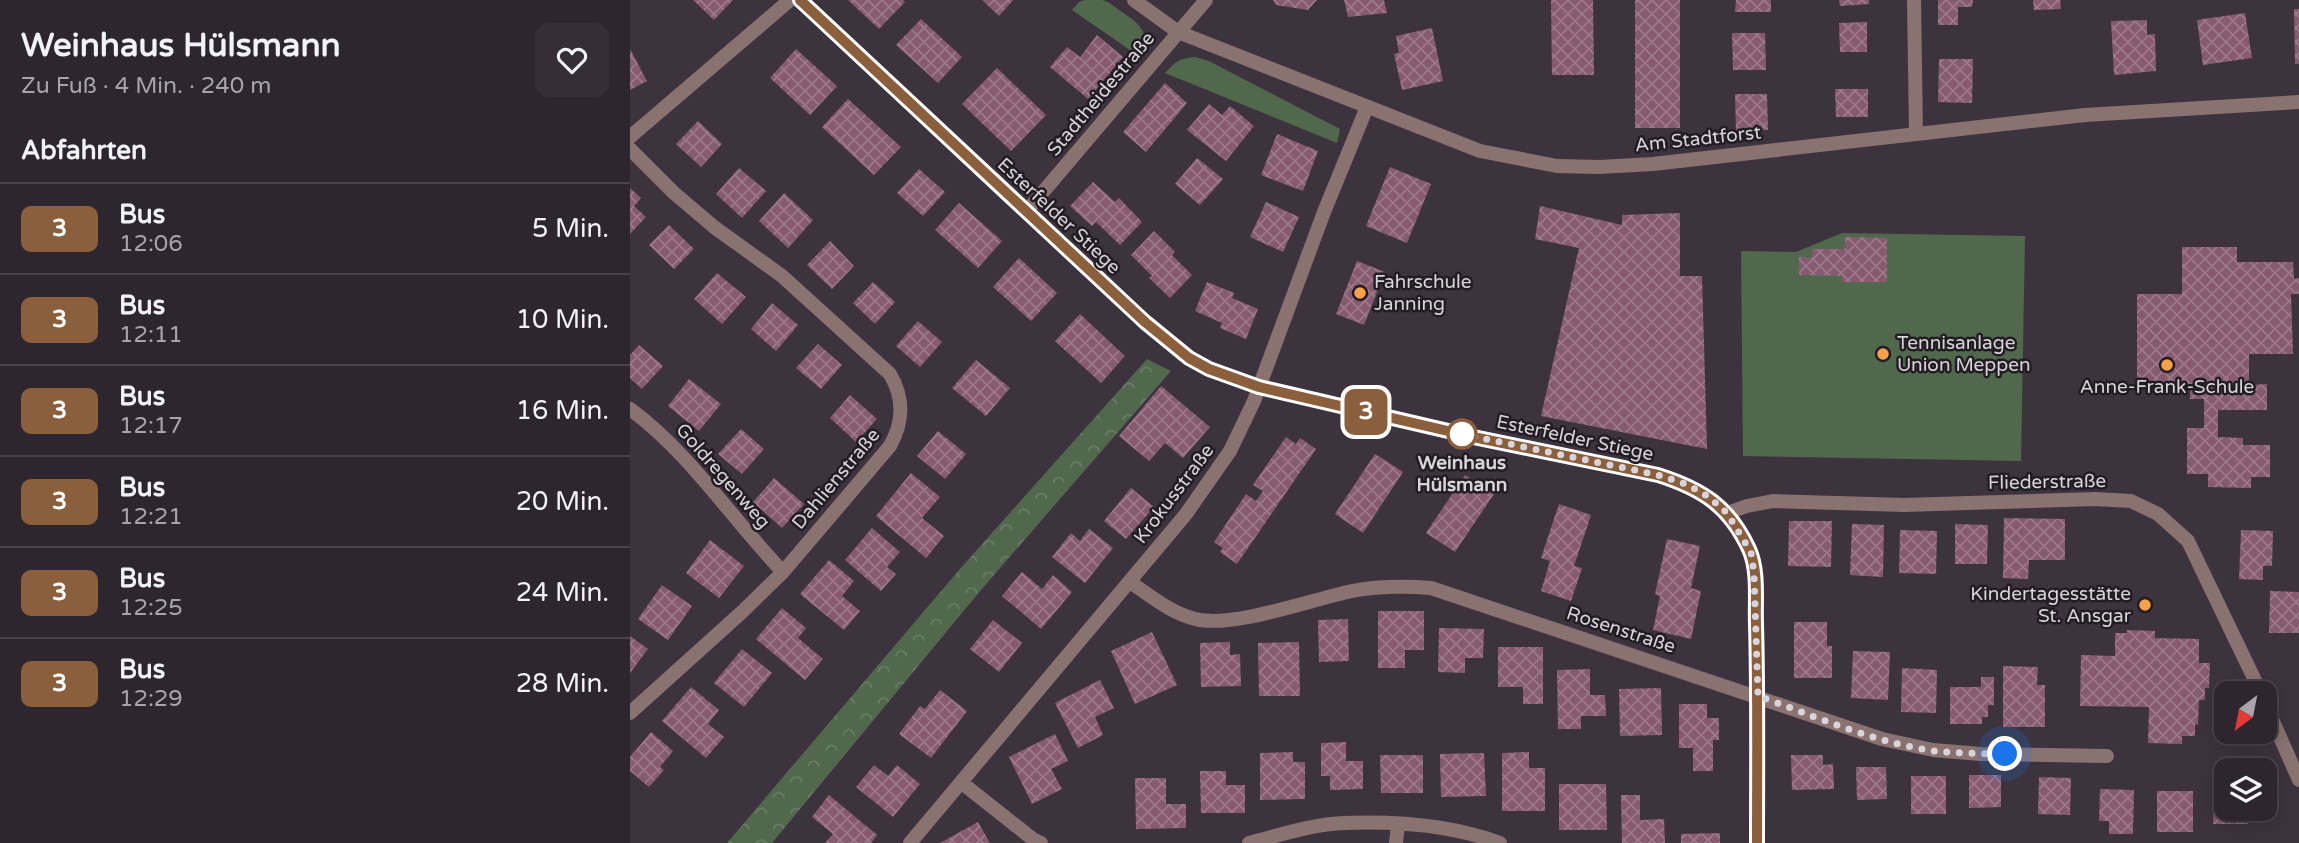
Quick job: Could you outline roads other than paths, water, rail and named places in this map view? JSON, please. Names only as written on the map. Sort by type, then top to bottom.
[{"type":"street","points":[[630,137],[790,0]]},
{"type":"street","name":"Esterfelder Stiege","points":[[799,0],[1172,345],[1209,369],[1259,387],[1478,438],[1658,475],[1686,484],[1709,497],[1727,513],[1751,552],[1754,573],[1758,696],[1757,843]]},
{"type":"street","name":"Am Stadtforst","points":[[1133,0],[1178,32],[1367,107],[1480,151],[1557,166],[1653,164],[2085,115],[2299,102]]},
{"type":"street","name":"Stadtheidestraße","points":[[1027,212],[1206,0]]},
{"type":"street","points":[[1914,0],[1916,134]]},
{"type":"street","name":"Krokusstraße","points":[[909,843],[1186,514],[1230,452],[1259,387],[1324,212],[1367,107]]},
{"type":"street","name":"Dahlienstraße","points":[[630,149],[674,193],[714,227],[782,276],[890,374],[902,403],[899,431],[890,446],[783,572],[630,713]]},
{"type":"street","name":"Goldregenweg","points":[[630,409],[656,428],[691,463],[755,543],[783,572]]},
{"type":"street","name":"Fliederstraße","points":[[1727,513],[1773,501],[1904,505],[2095,499],[2130,501],[2158,514],[2188,541],[2255,681]]},
{"type":"street","name":"Rosenstraße","points":[[1130,582],[1174,611],[1200,620],[1228,620],[1354,591],[1394,586],[1432,588],[1882,739],[1933,750],[1981,754],[2107,755]]},
{"type":"street","points":[[2277,730],[2299,779]]},
{"type":"street","points":[[961,783],[1041,843]]},
{"type":"street","points":[[1249,843],[1343,823],[1433,827],[1477,835],[1500,843]]},
{"type":"street","points":[[1396,843],[1398,825]]},
{"type":"place","name":"Fahrschule Janning","points":[[1360,293]]},
{"type":"place","name":"Tennisanlage Union Meppen","points":[[1883,354]]},
{"type":"place","name":"Anne-Frank-Schule","points":[[2167,365]]},
{"type":"place","name":"Weinhaus Hülsmann","points":[[1462,434]]},
{"type":"place","name":"Kindertagesstätte St. Ansgar","points":[[2145,605]]}]
